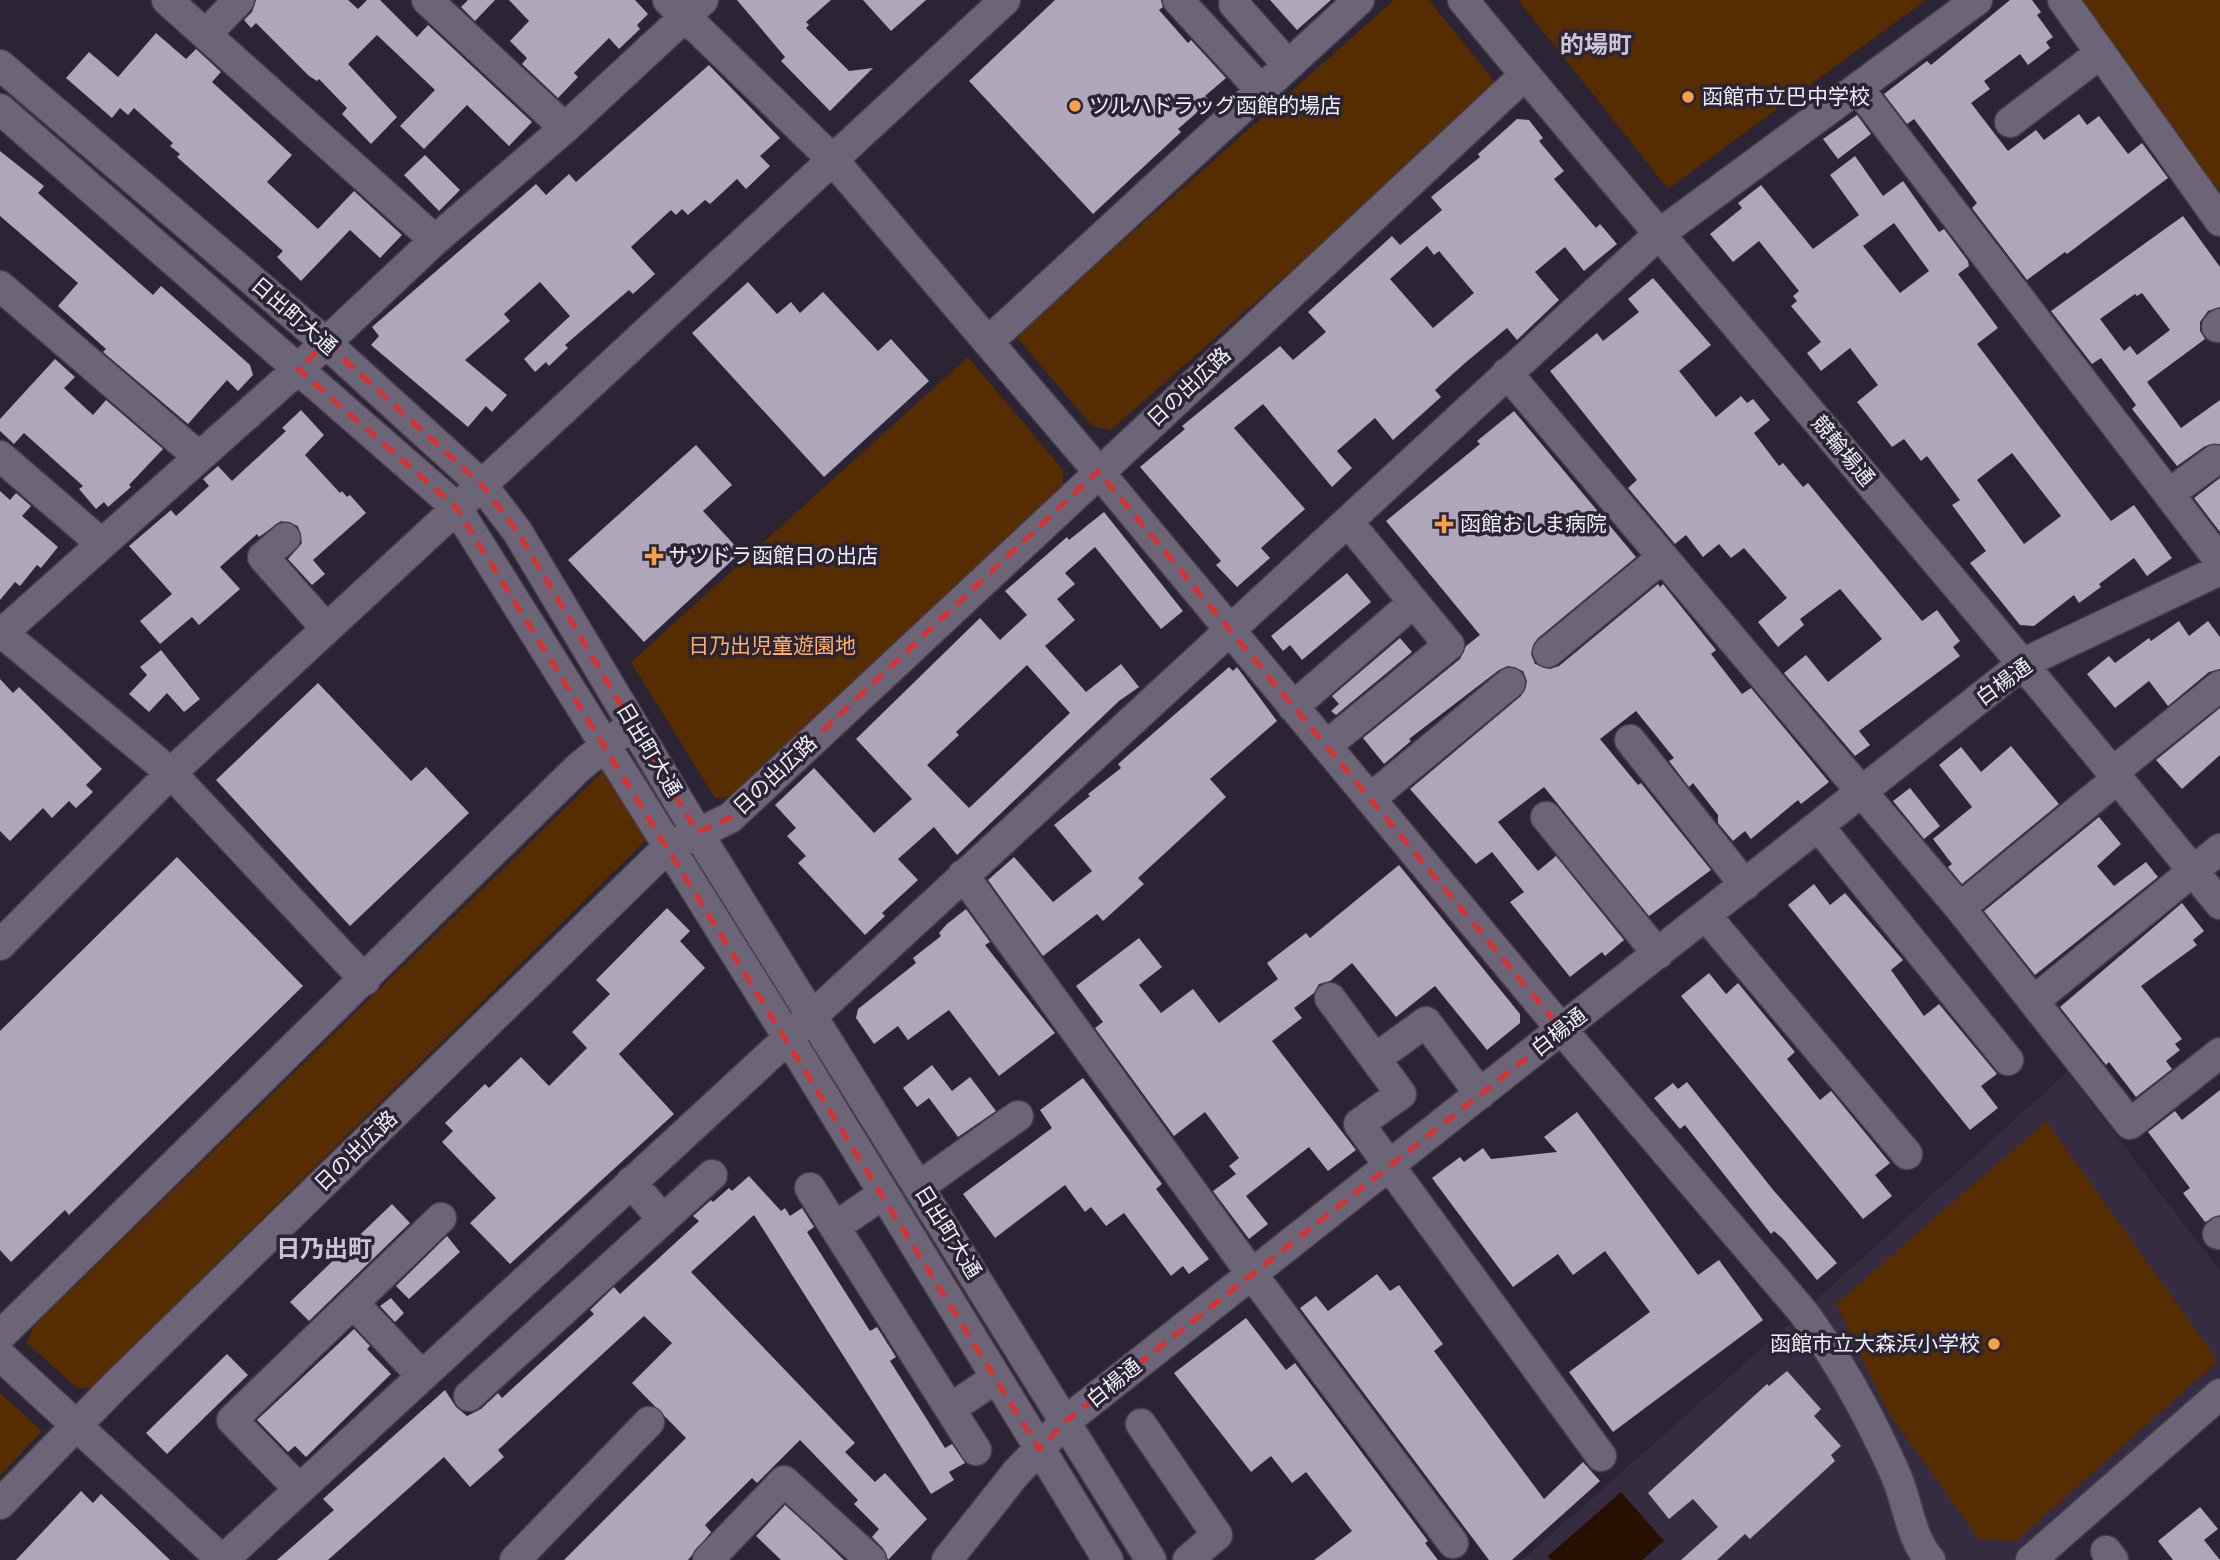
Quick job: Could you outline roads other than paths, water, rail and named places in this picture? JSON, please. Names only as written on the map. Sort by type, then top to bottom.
[{"type":"street","points":[[167,0],[435,240]]},
{"type":"street","points":[[206,34],[239,0]]},
{"type":"street","points":[[427,0],[565,128]]},
{"type":"street","points":[[1178,0],[1261,90]]},
{"type":"street","points":[[988,342],[1359,0]]},
{"type":"street","name":"競輪場通","points":[[1463,0],[1658,235],[2024,663],[2220,904]]},
{"type":"street","points":[[0,1355],[222,1560],[1658,235],[1977,0]]},
{"type":"street","points":[[2063,0],[2220,221]]},
{"type":"street","points":[[0,945],[171,773],[833,160],[992,4]]},
{"type":"street","points":[[1234,4],[1288,65]]},
{"type":"street","points":[[365,980],[171,773],[1,633],[298,369],[435,240],[565,128],[685,6],[833,160],[1098,471],[1562,1030],[1803,1312],[1838,1359],[1895,1473],[1920,1548],[1930,1560]]},
{"type":"street","points":[[2010,122],[2101,53]]},
{"type":"street","name":"日出町大通","points":[[0,65],[326,343],[481,484],[517,531],[697,832],[813,1014],[1151,1560]]},
{"type":"street","name":"日の出広路","points":[[0,1504],[76,1424],[667,848],[730,818],[1098,471],[1525,75]]},
{"type":"street","points":[[1857,88],[2220,561]]},
{"type":"street","name":"日出町大通","points":[[0,109],[456,507],[606,745],[667,848],[788,1037],[1108,1560]]},
{"type":"street","points":[[0,286],[199,457]]},
{"type":"street","points":[[1507,373],[1960,908],[2130,1124],[2220,1054]]},
{"type":"street","points":[[0,456],[102,544]]},
{"type":"street","points":[[2169,494],[2215,460]]},
{"type":"street","points":[[1326,746],[1449,645],[1348,522]]},
{"type":"street","points":[[285,538],[263,557],[326,628]]},
{"type":"street","points":[[1548,652],[1663,557]]},
{"type":"street","name":"白楊通","points":[[947,1560],[1016,1473],[1066,1421],[2024,663],[2220,570]]},
{"type":"street","points":[[1293,707],[1414,602]]},
{"type":"street","points":[[1370,799],[1510,683]]},
{"type":"street","points":[[1960,908],[2220,686]]},
{"type":"street","points":[[0,1335],[365,980],[578,768],[632,724]]},
{"type":"street","points":[[1630,740],[1745,885]]},
{"type":"street","points":[[1546,817],[1658,954]]},
{"type":"street","points":[[1819,827],[2008,1060]]},
{"type":"street","points":[[2035,1000],[2220,849]]},
{"type":"street","points":[[962,875],[1251,1273],[1453,1543]]},
{"type":"street","points":[[1706,916],[1907,1154]]},
{"type":"street","points":[[1330,998],[1401,1094],[1359,1124],[1601,1456]]},
{"type":"street","points":[[1375,1059],[1426,1021],[1480,1094]]},
{"type":"street","points":[[920,1186],[1017,1116]]},
{"type":"street","points":[[469,1396],[712,1175]]},
{"type":"street","points":[[631,1182],[663,1220]]},
{"type":"street","points":[[810,1188],[976,1450]]},
{"type":"street","points":[[835,1227],[883,1194]]},
{"type":"street","points":[[299,1489],[232,1420],[442,1218]]},
{"type":"street","points":[[353,1303],[422,1376]]},
{"type":"street","points":[[478,1324],[509,1360]]},
{"type":"street","points":[[950,1409],[996,1378]]},
{"type":"street","points":[[2031,1560],[2220,1394]]},
{"type":"street","points":[[515,1560],[649,1422]]},
{"type":"street","points":[[1141,1424],[1217,1535],[1188,1560]]},
{"type":"street","points":[[709,1560],[784,1481],[872,1560]]},
{"type":"place","name":"函館市立巴中学校","points":[[1688,97]]},
{"type":"place","name":"ツルハドラッグ函館的場店","points":[[1075,106]]},
{"type":"place","name":"函館おしま病院","points":[[1444,524]]},
{"type":"place","name":"サツドラ函館日の出店","points":[[654,556]]},
{"type":"place","name":"函館市立大森浜小学校","points":[[1994,1344]]},
{"type":"district","name":"的場町","points":[[1596,45]]},
{"type":"district","name":"日乃出町","points":[[324,1249]]},
{"type":"park label","name":"日乃出児童遊園地","points":[[772,646]]}]
